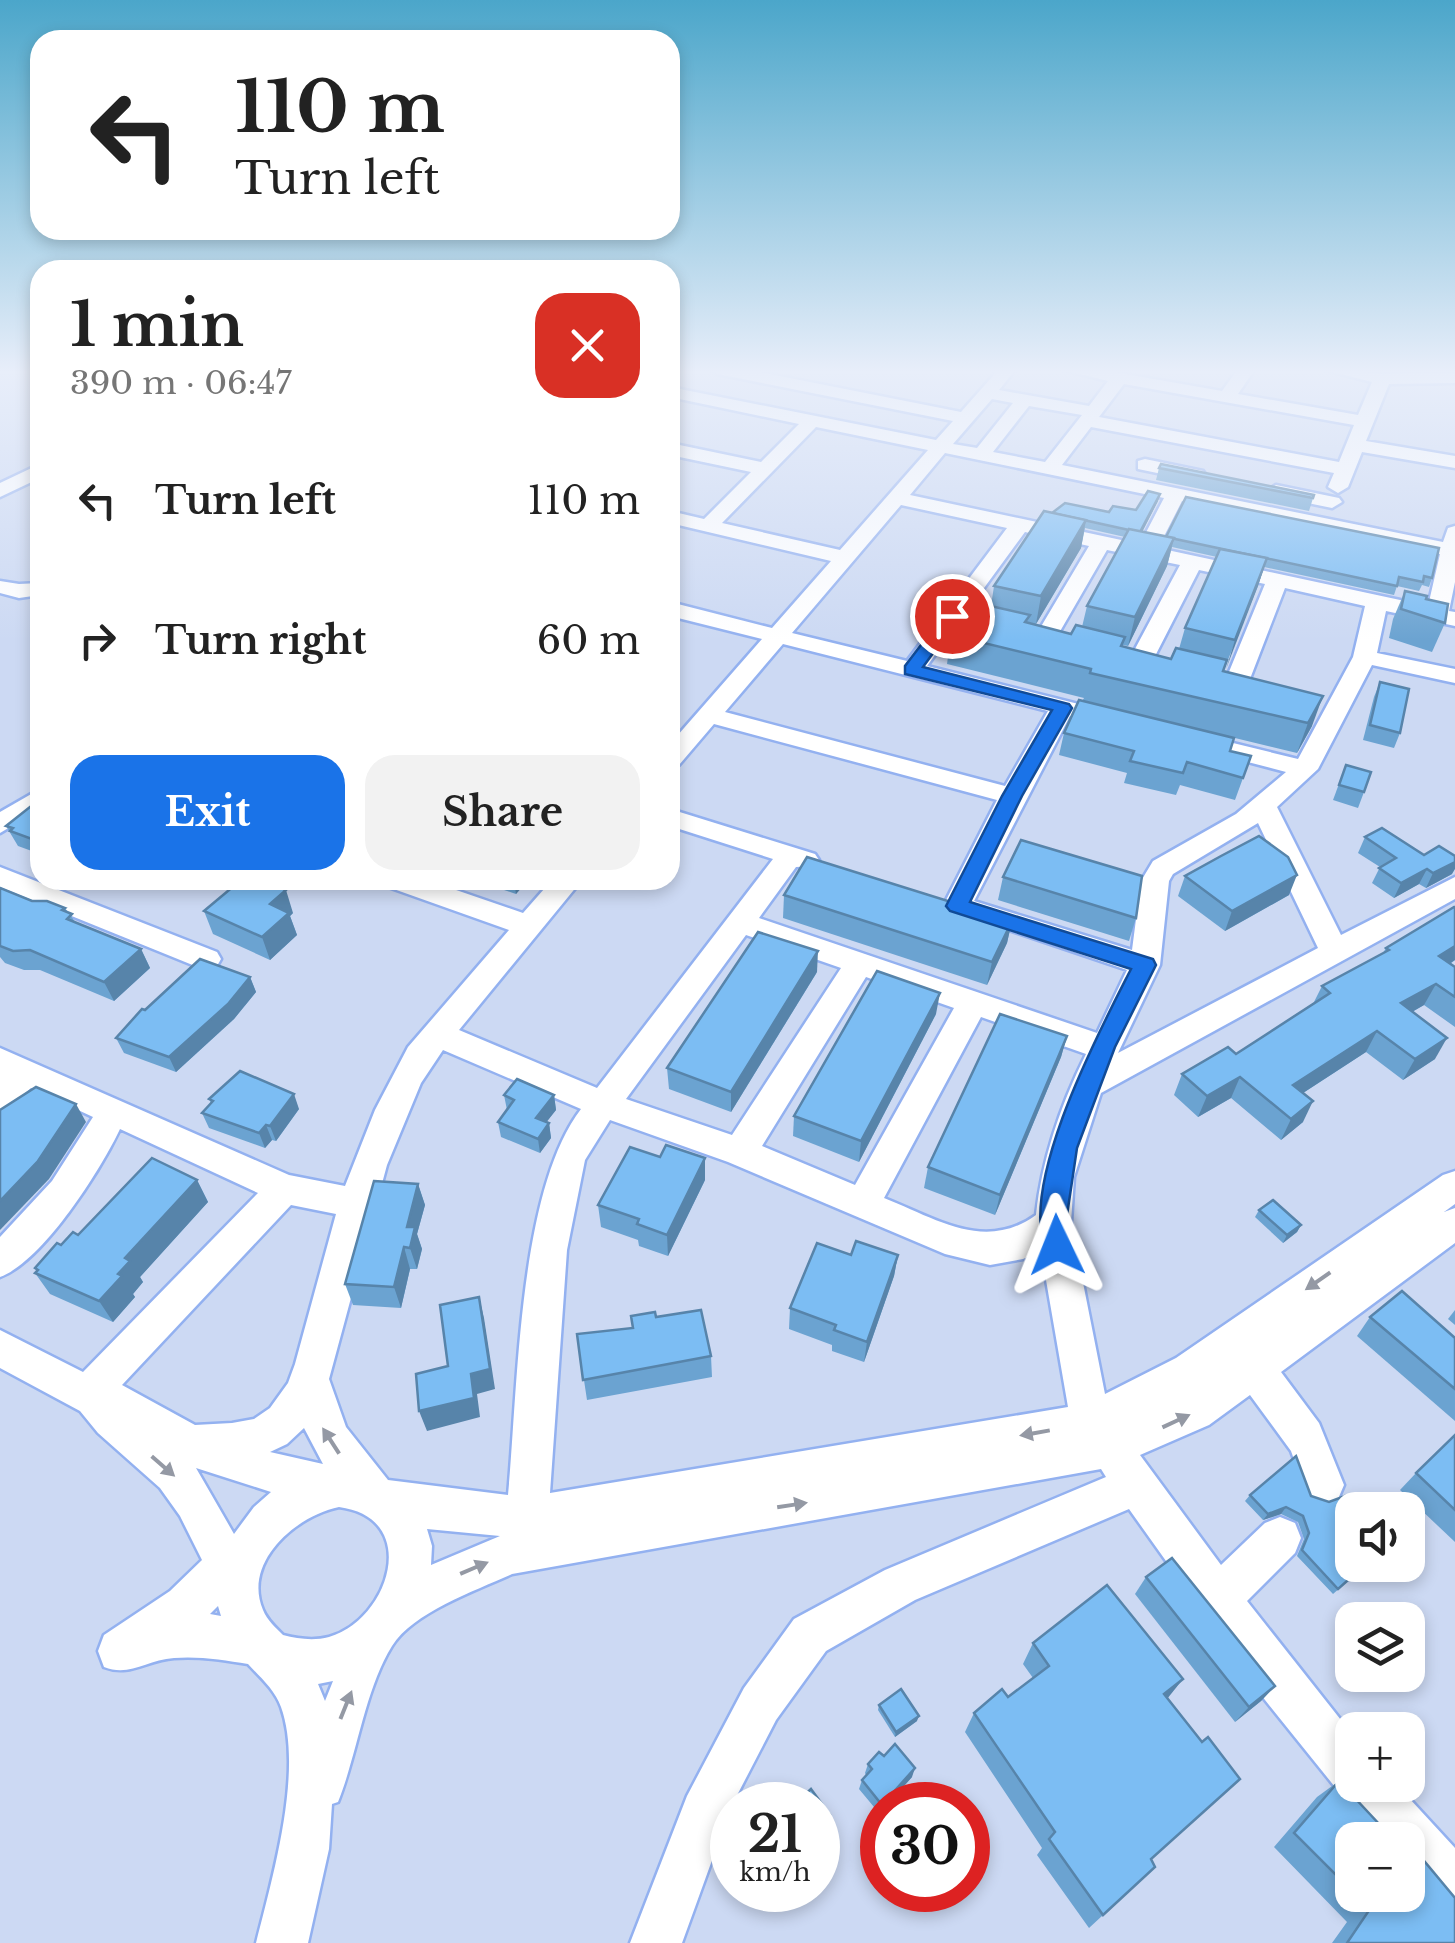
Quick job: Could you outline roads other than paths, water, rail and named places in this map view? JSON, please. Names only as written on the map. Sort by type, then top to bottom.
[{"type":"street","points":[[721,460],[761,468]]},
{"type":"street","points":[[708,526],[770,460]]},
{"type":"street","points":[[680,748],[931,460]]},
{"type":"street","points":[[898,498],[1446,617],[1453,541],[1323,524],[1006,460]]},
{"type":"street","points":[[1050,468],[1057,460]]},
{"type":"street","points":[[1134,486],[1148,460]]},
{"type":"street","points":[[1323,524],[1349,460]]},
{"type":"street","points":[[1420,460],[1455,462]]},
{"type":"street","points":[[1145,465],[1220,480]]},
{"type":"street","points":[[0,491],[30,475]]},
{"type":"street","points":[[1257,488],[1332,502]]},
{"type":"street","points":[[1146,552],[1176,494]]},
{"type":"street","points":[[680,519],[846,558]]},
{"type":"street","points":[[912,670],[961,618],[1020,526]]},
{"type":"street","points":[[1044,639],[1102,542]]},
{"type":"street","points":[[1140,662],[1192,562]]},
{"type":"street","points":[[1235,684],[1277,581]]},
{"type":"street","points":[[0,587],[30,590]]},
{"type":"street","points":[[1335,1749],[1281,1684],[1101,1435],[1053,1222],[1057,1177],[1088,1085],[1145,965],[1155,880],[1162,868],[1245,820],[1305,768],[1330,704],[1365,657],[1377,603]]},
{"type":"street","points":[[680,612],[1137,726]]},
{"type":"street","points":[[1365,657],[1455,676]]},
{"type":"street","points":[[1063,708],[948,903],[1145,965]]},
{"type":"street","points":[[708,715],[1012,796]]},
{"type":"street","points":[[1174,736],[1305,768]]},
{"type":"street","points":[[0,824],[30,804]]},
{"type":"street","points":[[1262,805],[1335,952]]},
{"type":"street","points":[[680,820],[828,867]]},
{"type":"street","points":[[528,1515],[532,1424],[549,1250],[568,1160],[582,1133],[790,856]]},
{"type":"street","points":[[0,876],[30,888]]},
{"type":"street","points":[[1088,1085],[1455,888]]},
{"type":"street","points":[[35,890],[206,959]]},
{"type":"street","points":[[426,890],[529,926]]},
{"type":"street","points":[[189,1444],[229,1445],[272,1430],[293,1412],[309,1378],[356,1204],[404,1083],[437,1034],[560,890]]},
{"type":"street","points":[[742,923],[1103,1047]]},
{"type":"street","points":[[740,1152],[860,962]]},
{"type":"street","points":[[863,1204],[973,1002]]},
{"type":"street","points":[[437,1034],[605,1105],[740,1152],[945,1240],[990,1249],[1024,1244],[1053,1222]]},
{"type":"street","points":[[0,1096],[14,1066],[284,1189],[356,1204]]},
{"type":"street","points":[[0,1260],[48,1214],[87,1164],[112,1110]]},
{"type":"street","points":[[248,1618],[291,1661],[334,1658],[434,1586],[511,1553],[606,1522],[1101,1435],[1195,1412],[1253,1369],[1455,1185]]},
{"type":"street","points":[[90,1396],[284,1189]]},
{"type":"street","points":[[1101,1435],[1190,1370],[1380,1257],[1455,1223]]},
{"type":"street","points":[[0,1348],[90,1396],[122,1403],[189,1444],[244,1466],[366,1495],[606,1522]]},
{"type":"street","points":[[1253,1369],[1307,1434],[1319,1460],[1324,1485]]},
{"type":"street","points":[[282,1943],[332,1742],[382,1626],[402,1597],[410,1555],[407,1535],[366,1495],[324,1434],[313,1407],[309,1378]]},
{"type":"street","points":[[90,1396],[108,1419],[174,1474],[214,1534],[248,1618],[302,1701],[309,1730],[310,1764],[299,1866]]},
{"type":"street","points":[[656,1943],[704,1813],[760,1704],[810,1635],[900,1585],[1138,1484]]},
{"type":"street","points":[[248,1618],[263,1527],[297,1499],[366,1495]]},
{"type":"street","points":[[1220,1598],[1280,1538]]},
{"type":"street","points":[[1380,1802],[1455,1885]]}]
